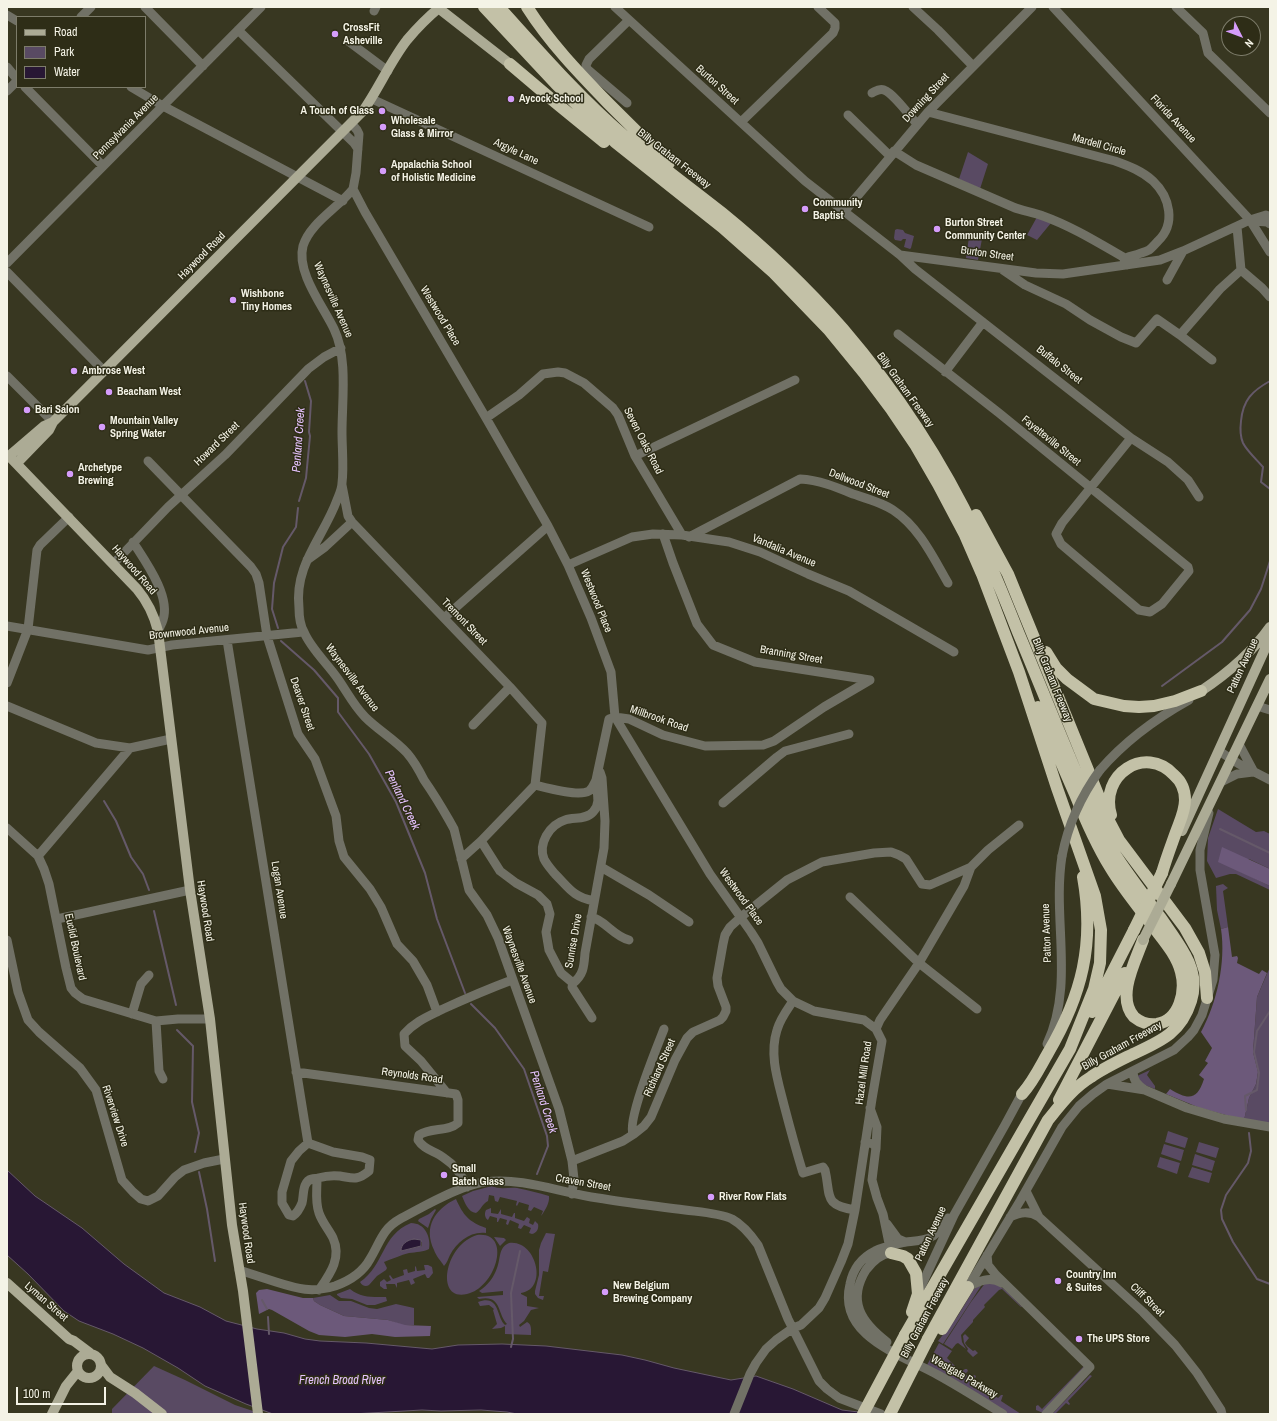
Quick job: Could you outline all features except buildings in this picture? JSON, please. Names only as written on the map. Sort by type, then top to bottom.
[{"type":"highway","name":"Billy Graham Freeway","points":[[484,7],[594,123],[644,166],[707,215],[774,273],[805,304],[864,372],[892,409],[931,471],[965,535],[982,574],[1019,672],[1096,902],[1101,930],[1100,963],[1094,989],[1070,1049],[906,1334],[863,1414]]},
{"type":"highway","name":"Billy Graham Freeway","points":[[498,7],[607,120],[651,158],[754,240],[788,271],[843,329],[913,422],[936,459],[976,533],[1104,835],[1117,859],[1182,948],[1189,961],[1194,978],[1191,1004],[1183,1020],[1173,1033],[1162,1041],[1113,1064],[1081,1084],[1071,1093],[1048,1120],[928,1339],[890,1414]]},
{"type":"highway","points":[[527,7],[546,36],[575,69],[670,165],[717,204],[721,213]]},
{"type":"highway","points":[[510,64],[556,104],[639,169],[700,214],[707,215]]},
{"type":"highway","points":[[913,422],[926,432],[959,485],[1008,574],[1108,819],[1119,840],[1185,928],[1199,953],[1206,972],[1207,998]]},
{"type":"highway","points":[[1026,619],[1032,624],[1040,642],[1056,668],[1066,679],[1094,699],[1124,706],[1154,706],[1175,701],[1201,691]]},
{"type":"highway","points":[[1019,672],[1026,677],[1095,842],[1111,869],[1166,944],[1179,965],[1183,980],[1183,987],[1178,1006],[1170,1018],[1157,1024],[1143,1022],[1137,1019],[1127,1007],[1127,987],[1143,940]]},
{"type":"highway","points":[[1125,847],[1109,808],[1111,788],[1117,776],[1133,765],[1146,762],[1160,765],[1172,772],[1177,777],[1183,787],[1185,800],[1181,819],[1162,873]]},
{"type":"highway","points":[[1022,1094],[1029,1086],[1058,1035],[1071,1009],[1079,985],[1085,955],[1088,928],[1086,901],[1080,866],[1081,858]]},
{"type":"highway","name":"Patton Avenue","points":[[1070,1049],[1098,1000],[1162,873]]},
{"type":"highway","points":[[1048,1120],[1143,940]]},
{"type":"highway","points":[[890,1249],[908,1259],[913,1265],[916,1274],[918,1294],[906,1334]]},
{"type":"highway","points":[[928,1339],[940,1332],[968,1287]]},
{"type":"main road","points":[[439,7],[510,64]]},
{"type":"main road","name":"Haywood Road","points":[[17,463],[49,430],[53,422],[351,123],[372,99],[406,41],[415,30],[439,7]]},
{"type":"main road","name":"Haywood Road","points":[[53,422],[44,426],[8,455],[114,563],[144,598],[155,619],[158,631],[190,890],[210,1019],[224,1159],[243,1291],[258,1414]]},
{"type":"main road","name":"Patton Avenue","points":[[1201,691],[1239,663],[1263,637],[1270,627]]},
{"type":"main road","name":"Patton Avenue","points":[[1162,873],[1270,638]]},
{"type":"main road","points":[[1143,940],[1270,679]]},
{"type":"main road","name":"Lyman Street","points":[[7,1284],[69,1339],[90,1353]]},
{"type":"main road","name":"Lyman Street","points":[[69,1339],[78,1361]]},
{"type":"main road","points":[[154,1414],[107,1381],[92,1377],[83,1377],[78,1371],[78,1361],[84,1355],[90,1353],[97,1356],[101,1365],[110,1377],[135,1393],[162,1414]]},
{"type":"main road","points":[[61,1396],[76,1384],[100,1372],[101,1365]]},
{"type":"main road","points":[[52,1414],[61,1396],[78,1371]]},
{"type":"street","points":[[83,16],[91,7]]},
{"type":"street","points":[[145,7],[203,66]]},
{"type":"street","name":"Pennsylvania Avenue","points":[[7,263],[261,7]]},
{"type":"street","name":"Burton Street","points":[[615,7],[805,181],[900,255],[1036,273],[1063,274],[1160,260],[1183,252],[1250,220],[1266,215],[1270,217]]},
{"type":"street","points":[[741,122],[833,33],[835,22],[818,7]]},
{"type":"street","points":[[913,7],[973,66]]},
{"type":"street","name":"Downing Street","points":[[844,212],[928,112],[1032,7]]},
{"type":"street","name":"Florida Avenue","points":[[1053,7],[1250,220],[1270,252]]},
{"type":"street","points":[[1176,7],[1203,33],[1208,53],[1270,113]]},
{"type":"street","points":[[7,15],[16,20]]},
{"type":"street","points":[[627,103],[587,69],[586,65],[589,59],[629,20]]},
{"type":"street","points":[[238,30],[358,149]]},
{"type":"street","points":[[348,41],[388,71]]},
{"type":"street","points":[[7,67],[16,79]]},
{"type":"street","points":[[7,91],[16,81]]},
{"type":"street","points":[[26,88],[103,166]]},
{"type":"street","points":[[133,88],[163,106],[343,201]]},
{"type":"street","points":[[872,93],[876,90],[883,90],[892,96],[917,124]]},
{"type":"street","name":"Argyle Lane","points":[[372,99],[649,227]]},
{"type":"street","name":"Mardell Circle","points":[[928,112],[1115,161],[1137,169],[1153,180],[1164,194],[1170,215],[1168,226],[1162,237],[1150,249],[1128,257],[1127,265]]},
{"type":"street","points":[[848,115],[892,154],[1012,207],[1041,215],[1066,225],[1123,257],[1127,265]]},
{"type":"street","points":[[351,123],[359,134],[356,177],[353,189]]},
{"type":"street","name":"Waynesville Avenue","points":[[353,189],[343,201],[310,232],[303,247],[302,257],[304,268],[310,283],[335,330],[341,348],[342,375],[342,484],[334,509],[306,561],[298,586],[298,599],[303,632],[339,680],[359,711],[412,758],[454,829],[460,859],[469,890],[487,915],[498,938],[559,1109],[572,1161],[574,1179],[572,1194]]},
{"type":"street","name":"Westwood Place","points":[[353,189],[364,212],[548,526],[568,565],[592,618],[611,672],[615,718],[710,874],[758,943],[781,989],[793,1001],[814,1011],[864,1020],[876,1028]]},
{"type":"street","points":[[1250,220],[1267,222],[1270,224]]},
{"type":"street","points":[[1237,227],[1241,270],[1270,297]]},
{"type":"street","points":[[1167,280],[1183,252]]},
{"type":"street","name":"Buffalo Street","points":[[900,255],[1131,438],[1168,462],[1188,480],[1199,497]]},
{"type":"street","points":[[1000,268],[1025,285],[1066,304],[1090,320],[1136,343],[1157,319],[1212,360]]},
{"type":"street","points":[[1180,335],[1220,289],[1241,270]]},
{"type":"street","points":[[7,272],[104,371]]},
{"type":"street","points":[[945,372],[983,322]]},
{"type":"street","name":"Fayetteville Street","points":[[898,334],[999,413],[1188,567],[1188,571],[1162,604],[1150,612],[1139,610],[1061,544],[1056,534],[1062,523],[1091,489]]},
{"type":"street","name":"Howard Street","points":[[114,563],[133,542],[225,455],[308,370],[324,357],[341,348]]},
{"type":"street","name":"Seven Oaks Road","points":[[486,418],[519,395],[543,374],[558,372],[565,373],[584,383],[613,408],[618,415],[635,456],[686,536]]},
{"type":"street","points":[[7,376],[53,422]]},
{"type":"street","points":[[635,456],[795,380]]},
{"type":"street","points":[[1091,489],[1131,438]]},
{"type":"street","name":"Deaver Street","points":[[148,461],[251,567],[256,574],[262,599],[267,636],[298,734],[315,759],[336,816],[339,841],[344,857],[370,889],[381,907],[397,944],[413,961],[427,985],[437,1012]]},
{"type":"street","name":"Dellwood Street","points":[[686,536],[800,479],[810,480],[833,486],[892,509],[910,524],[925,544],[948,583]]},
{"type":"street","name":"Tremont Street","points":[[342,484],[348,516],[352,522],[510,687],[542,723],[535,785]]},
{"type":"street","points":[[7,683],[28,629],[37,550],[40,545],[69,517]]},
{"type":"street","points":[[306,561],[325,547],[352,522]]},
{"type":"street","points":[[444,618],[548,526]]},
{"type":"street","name":"Vandalia Avenue","points":[[568,565],[632,537],[653,534],[686,536],[729,542],[760,552],[854,593],[954,652]]},
{"type":"street","name":"Branning Street","points":[[663,534],[697,624],[713,646],[755,662],[870,680]]},
{"type":"street","points":[[133,542],[160,590],[164,610],[164,620],[158,631]]},
{"type":"street","name":"Brownwood Avenue","points":[[7,626],[148,650],[172,645],[303,632]]},
{"type":"street","name":"Logan Avenue","points":[[227,640],[308,1143]]},
{"type":"street","name":"Millbrook Road","points":[[593,787],[598,771],[609,719],[629,719],[663,735],[705,746],[763,746],[774,741],[824,707],[870,680]]},
{"type":"street","points":[[473,725],[510,687]]},
{"type":"street","name":"Patton Avenue","points":[[918,1294],[961,1203],[1022,1094],[1052,1032],[1059,1007],[1062,983],[1059,894],[1060,869],[1068,830],[1074,815],[1087,789],[1100,770],[1115,753],[1136,734],[1170,711],[1193,698],[1201,691]]},
{"type":"street","points":[[7,706],[96,743],[130,748],[171,739]]},
{"type":"street","points":[[1257,706],[1270,710]]},
{"type":"street","points":[[723,803],[777,756],[785,751],[849,734]]},
{"type":"street","points":[[1239,744],[1254,772]]},
{"type":"street","points":[[763,746],[777,756]]},
{"type":"street","points":[[38,856],[130,748]]},
{"type":"street","points":[[1219,751],[1270,780]]},
{"type":"street","name":"Sunrise Drive","points":[[481,841],[500,871],[538,896],[547,904],[550,914],[546,932],[549,950],[561,973],[573,983],[578,980],[583,969],[604,848],[605,821],[602,778],[600,772],[598,771]]},
{"type":"street","points":[[1221,782],[1236,774],[1254,772]]},
{"type":"street","points":[[460,859],[481,841],[535,785],[572,792],[587,792],[593,787],[597,791],[598,798],[595,810],[585,817],[565,820],[557,824],[547,834],[542,851],[547,864],[570,890],[580,898],[594,901]]},
{"type":"street","points":[[968,1287],[1026,1191],[1062,1127],[1079,1106],[1108,1084],[1163,1057],[1182,1044],[1194,1030],[1202,1015],[1212,980],[1215,955],[1200,870],[1200,850],[1213,798]]},
{"type":"street","name":"Hazel Mill Road","points":[[793,1328],[801,1325],[819,1308],[842,1262],[848,1244],[855,1210],[870,1108],[882,1041],[876,1028],[919,963],[964,886],[971,867],[988,850],[1020,825]]},
{"type":"street","name":"Euclid Boulevard","points":[[7,828],[38,856],[49,884],[66,968],[71,988],[75,993],[83,999],[156,1021],[210,1019]]},
{"type":"street","name":"Richland Street","points":[[572,1161],[623,1141],[644,1126],[651,1117],[675,1060],[687,1038],[693,1032],[716,1022],[723,1017],[726,1011],[726,1006],[718,986],[717,978],[725,935],[730,927],[741,917],[787,880],[822,862],[874,853],[891,852],[900,855],[906,859],[922,884],[930,886],[971,867]]},
{"type":"street","points":[[601,867],[689,922]]},
{"type":"street","points":[[57,919],[190,890]]},
{"type":"street","points":[[850,897],[919,963],[977,1009]]},
{"type":"street","points":[[591,917],[598,920],[618,936],[629,940]]},
{"type":"street","name":"Riverview Drive","points":[[7,940],[18,992],[28,1020],[39,1032],[80,1068],[96,1090],[122,1180],[133,1192],[141,1199],[148,1201],[158,1196],[175,1177],[184,1170],[204,1163],[224,1159]]},
{"type":"street","points":[[132,1014],[141,984],[150,975]]},
{"type":"street","name":"Reynolds Road","points":[[447,1093],[421,1061],[405,1046],[404,1034],[413,1024],[437,1012],[477,993],[512,980]]},
{"type":"street","points":[[573,983],[572,987],[592,1018]]},
{"type":"street","points":[[793,1001],[782,1018],[777,1030],[774,1053],[777,1076],[793,1140],[803,1172],[823,1167],[825,1170],[828,1195],[832,1202],[843,1208],[855,1210]]},
{"type":"street","points":[[156,1021],[159,1071],[163,1079]]},
{"type":"street","points":[[633,1134],[632,1124],[639,1098],[664,1029]]},
{"type":"street","points":[[1133,1071],[1134,1080],[1145,1090],[1188,1108],[1224,1119],[1270,1127]]},
{"type":"street","name":"Reynolds Road","points":[[296,1072],[447,1093]]},
{"type":"street","points":[[1108,1084],[1145,1090]]},
{"type":"street","points":[[447,1093],[456,1094],[458,1100],[458,1123],[454,1127],[424,1132],[419,1135],[418,1140],[422,1146],[444,1158],[461,1173],[468,1187]]},
{"type":"street","points":[[870,1108],[877,1126],[872,1180],[885,1221],[890,1249]]},
{"type":"street","points":[[866,1142],[873,1144],[876,1149]]},
{"type":"street","points":[[308,1143],[333,1152],[362,1157],[370,1160],[369,1171],[358,1178],[323,1176],[317,1179],[312,1179],[307,1182],[302,1203],[297,1213],[293,1216],[289,1215],[282,1203],[282,1192],[292,1161],[299,1151],[308,1143]]},
{"type":"street","points":[[317,1179],[316,1202],[319,1214],[333,1238],[336,1248],[333,1270],[319,1290]]},
{"type":"street","name":"Craven Street","points":[[239,1270],[302,1290],[319,1290],[348,1281],[370,1260],[383,1232],[391,1224],[437,1200],[484,1182],[508,1181],[572,1194],[712,1214],[732,1219],[746,1230],[758,1245],[779,1300],[819,1381],[839,1398],[881,1414]]},
{"type":"street","name":"Cliff Street","points":[[1026,1191],[1039,1217],[1143,1312],[1176,1345],[1203,1383],[1221,1410],[1222,1414]]},
{"type":"street","name":"Westgate Parkway","points":[[961,1203],[951,1213],[939,1231],[932,1237],[923,1240],[905,1242],[890,1249],[869,1266],[861,1279],[857,1293],[858,1306],[862,1317],[869,1327],[879,1336],[937,1374],[1003,1414]]},
{"type":"street","points":[[1010,1217],[1025,1212],[1039,1217]]},
{"type":"street","points":[[885,1221],[898,1239],[905,1242]]},
{"type":"street","points":[[987,1255],[988,1265],[1004,1284],[1090,1367],[1046,1414]]},
{"type":"street","points":[[968,1287],[979,1281],[986,1280],[997,1280],[1004,1284]]},
{"type":"street","points":[[734,1414],[750,1374],[766,1349],[793,1328]]},
{"type":"green space","points":[[968,152],[988,164],[980,189],[959,179]]},
{"type":"green space","points":[[1037,217],[1051,223],[1037,240],[1027,235]]},
{"type":"green space","points":[[895,230],[903,230],[905,233],[914,236],[910,249],[904,247],[906,239],[901,241],[895,240]]},
{"type":"green space","points":[[969,237],[982,239],[978,260],[966,258]]},
{"type":"green space","points":[[1218,809],[1256,832],[1264,831],[1270,834],[1270,869],[1249,859],[1219,861],[1270,886],[1270,890],[1236,874],[1216,878],[1207,861],[1208,838]]},
{"type":"green space","points":[[1223,884],[1228,888],[1223,891],[1228,927],[1221,929],[1217,910],[1216,886]]},
{"type":"green space","points":[[1270,967],[1270,1124],[1244,1120],[1249,1098],[1256,1084],[1258,1072],[1253,1052],[1257,997]]},
{"type":"green space","points":[[1150,1070],[1147,1075],[1155,1086],[1155,1089],[1142,1084],[1137,1076]]},
{"type":"green space","points":[[1168,1131],[1188,1138],[1185,1148],[1165,1142]]},
{"type":"green space","points":[[1199,1142],[1219,1148],[1216,1158],[1196,1152]]},
{"type":"green space","points":[[1164,1144],[1184,1150],[1181,1161],[1161,1154]]},
{"type":"green space","points":[[1195,1154],[1215,1161],[1212,1171],[1192,1165]]},
{"type":"green space","points":[[1160,1157],[1180,1163],[1177,1174],[1157,1167]]},
{"type":"green space","points":[[1192,1167],[1212,1173],[1209,1183],[1188,1177]]},
{"type":"green space","points":[[492,1186],[501,1188],[517,1188],[549,1196],[548,1204],[541,1216],[543,1211],[534,1207],[531,1211],[528,1210],[529,1205],[519,1202],[517,1206],[517,1201],[500,1197],[498,1202],[495,1201],[494,1196],[489,1195],[488,1201],[478,1212],[473,1212],[467,1207],[462,1196],[473,1191]]},
{"type":"green space","points":[[456,1199],[464,1214],[475,1223],[486,1228],[486,1233],[475,1234],[465,1238],[453,1250],[444,1266],[436,1254],[431,1242],[431,1226],[437,1213]]},
{"type":"green space","points":[[491,1208],[491,1213],[498,1214],[501,1209],[501,1214],[512,1217],[515,1213],[515,1218],[524,1221],[527,1217],[530,1219],[529,1223],[533,1225],[535,1221],[538,1224],[537,1230],[532,1234],[529,1233],[531,1228],[524,1225],[521,1229],[518,1228],[519,1224],[510,1220],[508,1225],[506,1224],[507,1220],[500,1218],[497,1222],[497,1218],[490,1216],[488,1220],[485,1216],[485,1211]]},
{"type":"green space","points":[[435,1209],[436,1210],[428,1228],[418,1221],[419,1219]]},
{"type":"green space","points":[[411,1223],[420,1225],[428,1236],[429,1249],[409,1253],[384,1262],[387,1268],[386,1270],[377,1276],[369,1285],[363,1285],[360,1282],[368,1275],[388,1242],[401,1228]],"holes":[[[409,1240],[422,1242],[422,1246],[401,1251],[402,1246]]]},
{"type":"green space","points":[[546,1233],[555,1234],[548,1272],[543,1271],[539,1296],[544,1296],[543,1300],[538,1298],[535,1291],[539,1275],[539,1250]]},
{"type":"green space","points":[[477,1235],[488,1236],[495,1242],[497,1250],[496,1261],[486,1282],[477,1290],[467,1294],[457,1294],[450,1290],[447,1281],[451,1260],[457,1250],[466,1241]]},
{"type":"green space","points":[[494,1237],[504,1238],[506,1240],[500,1246]]},
{"type":"green space","points":[[509,1243],[518,1244],[526,1249],[532,1256],[536,1265],[537,1274],[535,1283],[530,1290],[521,1293],[527,1297],[527,1306],[539,1308],[531,1310],[524,1321],[519,1325],[520,1327],[527,1322],[529,1323],[531,1327],[531,1335],[505,1334],[505,1326],[492,1329],[497,1324],[494,1309],[489,1305],[480,1306],[478,1302],[485,1300],[494,1304],[502,1321],[505,1325],[507,1324],[498,1306],[492,1299],[479,1299],[477,1297],[503,1295],[503,1291],[482,1293],[479,1291],[494,1275],[501,1250]]},
{"type":"green space","points":[[424,1265],[432,1267],[433,1273],[429,1278],[427,1278],[425,1274],[413,1279],[415,1283],[411,1285],[409,1280],[397,1283],[397,1288],[395,1284],[386,1284],[387,1289],[380,1286],[380,1282],[384,1279],[387,1282],[391,1280],[390,1275],[393,1279],[404,1275],[403,1270],[407,1269],[408,1273],[415,1271],[415,1266],[417,1271],[425,1270]]},
{"type":"green space","points":[[986,1282],[997,1284],[1022,1307],[1002,1289],[999,1290],[984,1305],[985,1307],[961,1335],[962,1342],[966,1349],[958,1343],[952,1349],[944,1344],[971,1302]]},
{"type":"green space","points":[[983,1283],[943,1344],[938,1341],[957,1317],[974,1289]]},
{"type":"green space","points":[[350,1289],[358,1294],[371,1297],[386,1297],[387,1301],[375,1305],[367,1305],[352,1299],[341,1298],[337,1295]]},
{"type":"green space","points":[[330,1295],[339,1301],[351,1301],[369,1308],[377,1309],[396,1304],[414,1308],[414,1325],[402,1325],[388,1320],[344,1316],[320,1305],[314,1301],[313,1298]]},
{"type":"green space","points":[[965,1334],[969,1338],[965,1343],[967,1346],[978,1353],[973,1357],[967,1351],[968,1349],[964,1343],[963,1336]]},
{"type":"green space","points":[[939,1343],[952,1351],[947,1358],[961,1372],[967,1369],[968,1371],[965,1374],[970,1378],[974,1375],[976,1376],[974,1381],[998,1398],[1003,1395],[1001,1401],[1021,1414],[1006,1414],[927,1365]]},
{"type":"green space","points":[[154,1366],[235,1405],[262,1414],[112,1414],[112,1409]]},
{"type":"green space","points":[[1084,1366],[1084,1368],[1043,1413],[1036,1410],[1036,1406],[1038,1405],[1042,1409]]},
{"type":"green space","points":[[1090,1375],[1092,1376],[1068,1401],[1070,1404],[1069,1405],[1066,1403],[1055,1414],[1052,1414]]},
{"type":"shaded area","points":[[1222,847],[1270,869],[1270,886],[1218,862]]},
{"type":"shaded area","points":[[1228,927],[1232,957],[1237,956],[1237,963],[1259,974],[1262,970],[1267,973],[1257,997],[1253,1052],[1258,1072],[1256,1084],[1249,1098],[1244,1120],[1200,1108],[1166,1094],[1170,1089],[1182,1095],[1195,1095],[1204,1079],[1199,1075],[1208,1063],[1205,1061],[1212,1048],[1201,1032],[1212,1008],[1219,982],[1222,955],[1221,929]]},
{"type":"shaded area","points":[[267,1289],[303,1298],[313,1298],[314,1301],[320,1305],[344,1316],[388,1320],[405,1325],[431,1326],[430,1336],[395,1337],[372,1334],[345,1337],[319,1335],[272,1310],[269,1309],[259,1314],[256,1293],[259,1290]]},
{"type":"water","name":"French Broad River","points":[[7,1170],[35,1196],[82,1228],[124,1264],[164,1293],[200,1307],[226,1321],[257,1329],[320,1341],[366,1343],[432,1349],[458,1345],[502,1344],[546,1346],[622,1355],[731,1380],[756,1376],[793,1389],[842,1410],[875,1414],[517,1414],[481,1410],[422,1410],[352,1414],[273,1414],[205,1386],[178,1368],[143,1348],[113,1334],[79,1321],[64,1311],[7,1255]]},
{"type":"water","points":[[414,1239],[421,1240],[421,1246],[401,1251],[402,1246],[405,1243]]},
{"type":"waterway","name":"Penland Creek","points":[[299,501],[306,478],[310,436],[311,401],[305,381]]},
{"type":"waterway","points":[[1270,381],[1253,393],[1246,402],[1242,414],[1240,430],[1243,443],[1263,467],[1261,482],[1270,489]]},
{"type":"waterway","name":"Penland Creek","points":[[278,628],[272,609],[274,583],[283,547],[296,527],[298,508]]},
{"type":"waterway","points":[[1162,686],[1222,642],[1250,610],[1261,589],[1270,561]]},
{"type":"waterway","name":"Penland Creek","points":[[281,641],[314,670],[338,698],[338,712],[369,754],[396,802],[425,873],[437,919],[465,993]]},
{"type":"waterway","points":[[104,801],[116,821],[131,857],[143,874],[149,890]]},
{"type":"waterway","points":[[1220,829],[1270,853]]},
{"type":"waterway","points":[[154,911],[176,1005]]},
{"type":"waterway","name":"Penland Creek","points":[[471,1004],[495,1028],[524,1069],[547,1136],[548,1146],[537,1174]]},
{"type":"waterway","points":[[1246,1110],[1245,1096],[1257,1090],[1259,1073],[1254,1052],[1257,1031],[1270,1011]]},
{"type":"waterway","points":[[177,1030],[193,1046],[192,1102],[199,1133],[195,1152]]},
{"type":"waterway","points":[[1249,1133],[1251,1151],[1248,1163],[1226,1195],[1221,1210],[1222,1219],[1233,1242],[1257,1279],[1270,1284]]},
{"type":"waterway","points":[[199,1172],[207,1209],[215,1261]]},
{"type":"waterway","name":"Penland Creek","points":[[511,1347],[513,1339],[511,1293],[520,1251]]},
{"type":"waterway","points":[[262,1300],[267,1309]]},
{"type":"waterway","points":[[268,1317],[269,1334]]},
{"type":"place","name":"CrossFit Asheville","points":[[335,34]]},
{"type":"place","name":"Aycock School","points":[[511,99]]},
{"type":"place","name":"A Touch of Glass","points":[[382,111]]},
{"type":"place","name":"Wholesale Glass & Mirror","points":[[383,127]]},
{"type":"place","name":"Appalachia School of Holistic Medicine","points":[[383,171]]},
{"type":"place","name":"Community Baptist","points":[[805,209]]},
{"type":"place","name":"Burton Street Community Center","points":[[937,229]]},
{"type":"place","name":"Wishbone Tiny Homes","points":[[233,300]]},
{"type":"place","name":"Ambrose West","points":[[74,371]]},
{"type":"place","name":"Beacham West","points":[[109,392]]},
{"type":"place","name":"Bari Salon","points":[[27,410]]},
{"type":"place","name":"Mountain Valley Spring Water","points":[[102,427]]},
{"type":"place","name":"Archetype Brewing","points":[[70,474]]},
{"type":"place","name":"Small Batch Glass","points":[[444,1175]]},
{"type":"place","name":"River Row Flats","points":[[711,1197]]},
{"type":"place","name":"Country Inn & Suites","points":[[1058,1281]]},
{"type":"place","name":"New Belgium Brewing Company","points":[[605,1292]]},
{"type":"place","name":"The UPS Store","points":[[1079,1339]]}]
